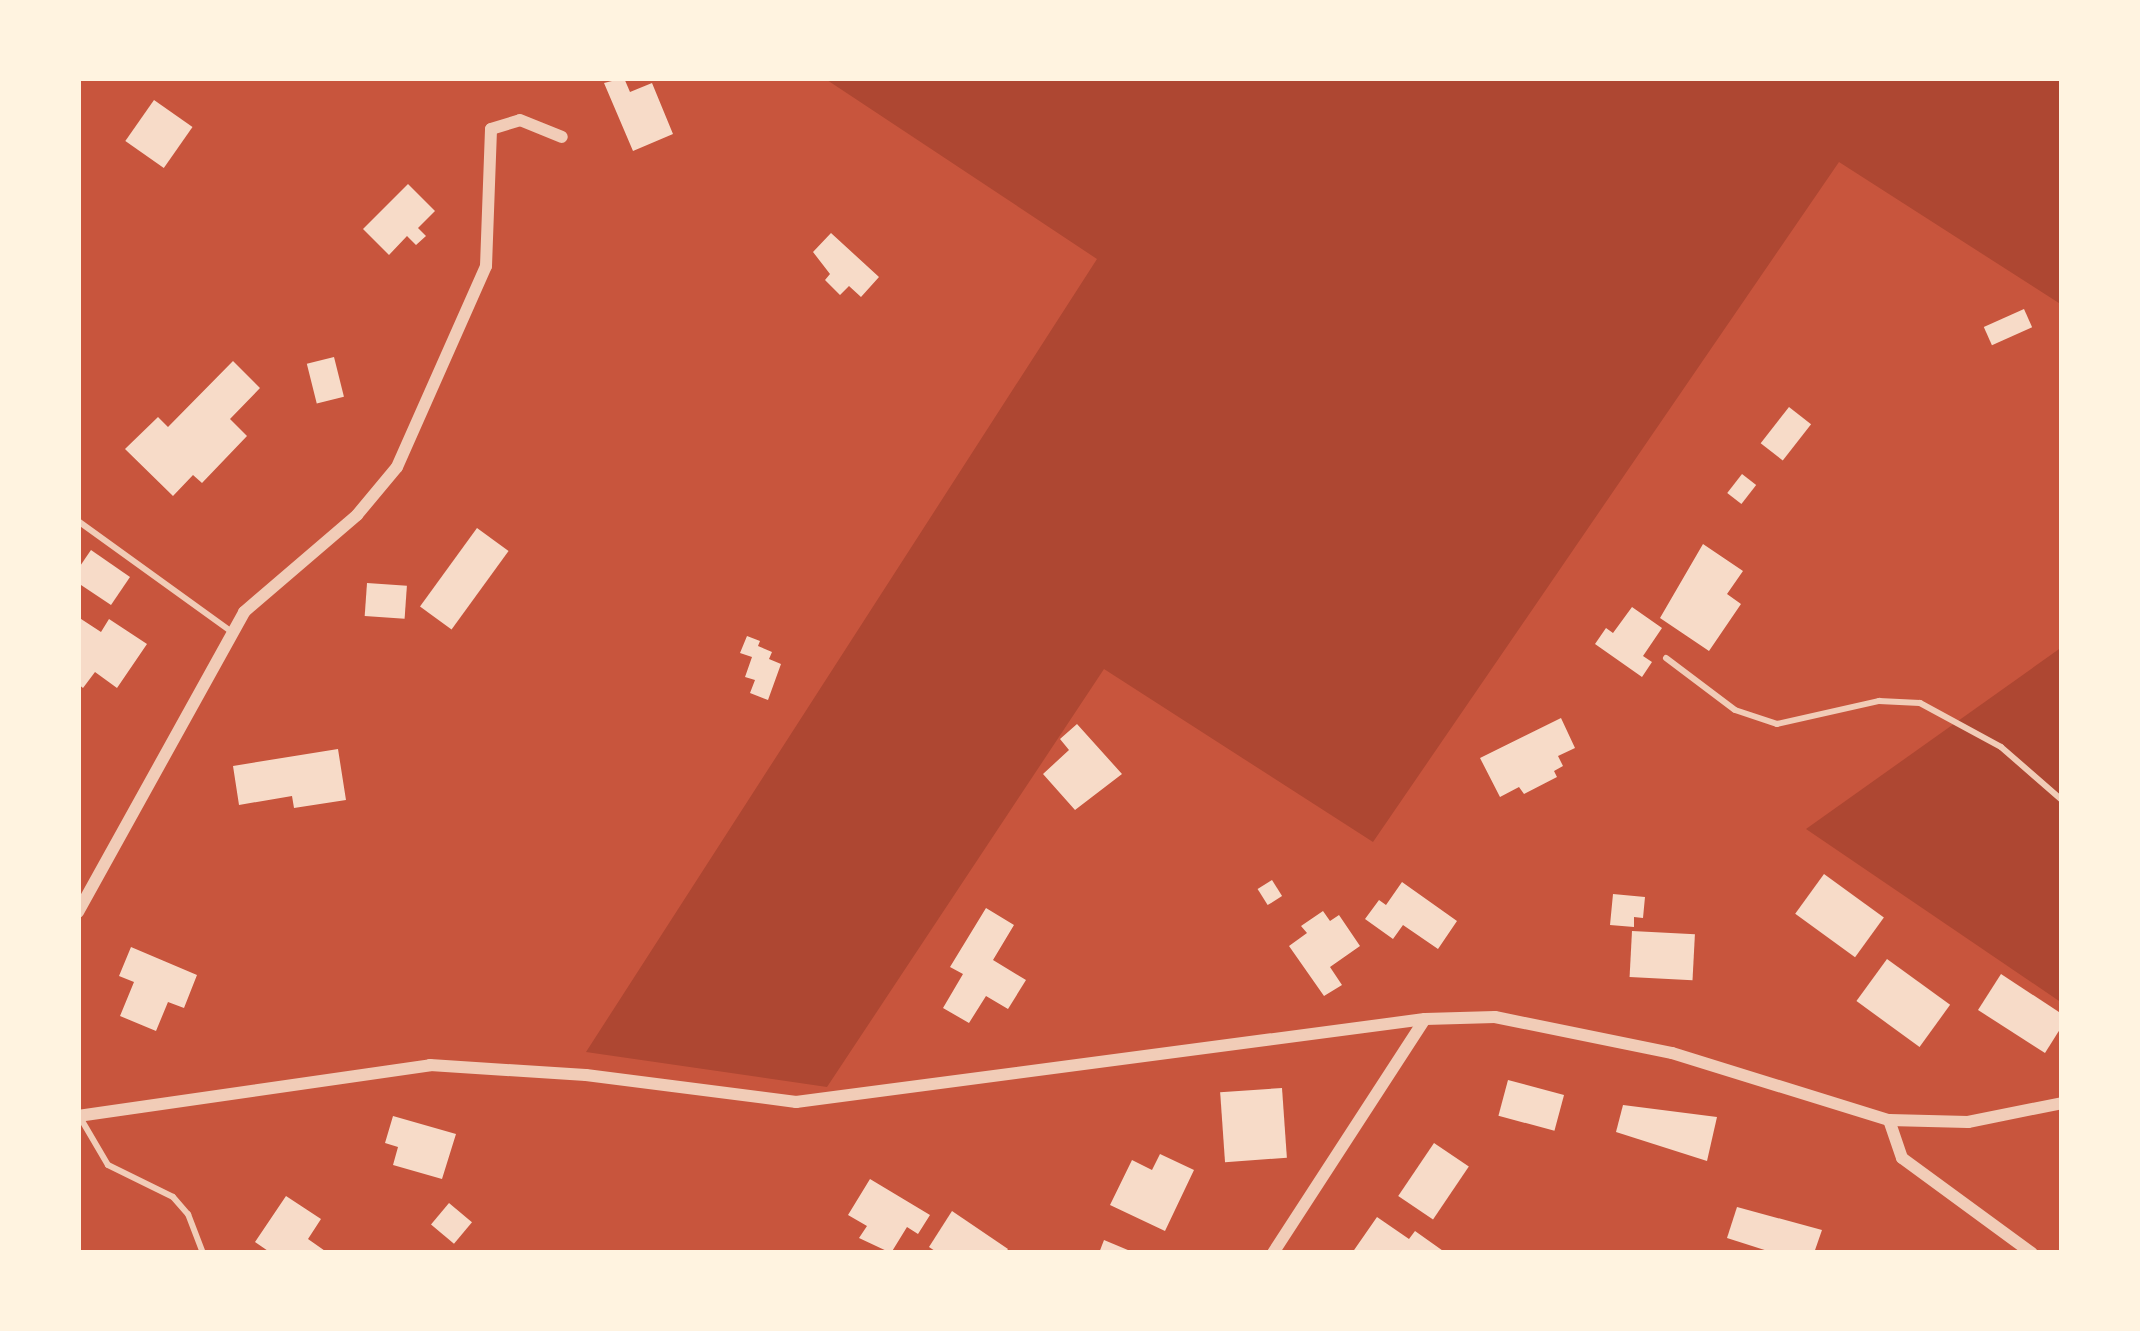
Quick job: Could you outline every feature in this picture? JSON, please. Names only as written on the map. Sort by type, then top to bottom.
[{"type":"street","points":[[78,912],[244,612],[356,515],[397,467],[485,266],[491,129],[520,120],[562,137]]},
{"type":"street","points":[[79,1115],[430,1065],[586,1075],[796,1102],[1425,1019],[1495,1017],[1583,1032],[1889,1120],[1968,1122],[2062,1103]]},
{"type":"street","points":[[1273,1253],[1425,1019]]},
{"type":"street","points":[[1889,1120],[1902,1159],[2032,1253]]},
{"type":"lane","points":[[78,521],[232,632]]},
{"type":"lane","points":[[1666,658],[1735,710],[1777,724],[1880,701],[1920,704],[2001,747],[2062,800]]},
{"type":"lane","points":[[79,1115],[108,1165],[173,1196],[188,1214],[203,1253]]},
{"type":"shaded area","points":[[824,78],[2062,78],[2062,305],[1839,162],[1373,842],[1104,669],[827,1087],[586,1052],[1097,259]]},
{"type":"shaded area","points":[[2062,647],[2062,1003],[1806,829]]},
{"type":"building","points":[[624,78],[630,92],[652,83],[673,134],[633,151],[604,83]]},
{"type":"building","points":[[154,100],[193,127],[164,168],[125,141]]},
{"type":"building","points":[[408,184],[435,211],[418,228],[426,236],[416,245],[407,236],[389,255],[363,229]]},
{"type":"building","points":[[831,233],[879,277],[861,297],[849,286],[840,295],[825,280],[830,274],[813,252]]},
{"type":"building","points":[[2024,309],[2032,327],[1992,345],[1984,327]]},
{"type":"building","points":[[334,357],[344,397],[317,404],[307,364]]},
{"type":"building","points":[[233,361],[260,388],[230,419],[247,436],[202,483],[193,475],[173,496],[125,449],[158,417],[168,427]]},
{"type":"building","points":[[1789,407],[1811,424],[1783,460],[1761,443]]},
{"type":"building","points":[[1742,474],[1756,485],[1741,504],[1727,493]]},
{"type":"building","points":[[477,528],[509,551],[452,629],[420,606]]},
{"type":"building","points":[[1703,544],[1743,571],[1727,594],[1741,604],[1709,651],[1660,618]]},
{"type":"building","points":[[91,550],[130,577],[111,605],[78,583],[78,569]]},
{"type":"building","points":[[367,583],[407,586],[405,619],[365,616]]},
{"type":"building","points":[[1632,607],[1662,628],[1643,656],[1652,662],[1642,677],[1595,644],[1606,628],[1613,633]]},
{"type":"building","points":[[78,617],[101,632],[109,619],[147,644],[117,688],[95,672],[83,688],[78,684]]},
{"type":"building","points":[[747,636],[760,641],[758,646],[772,652],[769,659],[781,664],[768,700],[750,693],[755,680],[745,677],[752,657],[740,653]]},
{"type":"building","points":[[1561,718],[1575,748],[1558,756],[1563,766],[1554,771],[1557,777],[1524,794],[1519,787],[1500,797],[1480,758]]},
{"type":"building","points":[[1077,724],[1122,774],[1075,810],[1043,774],[1069,750],[1060,739]]},
{"type":"building","points":[[338,749],[346,800],[294,808],[292,796],[239,805],[233,766]]},
{"type":"building","points":[[1824,874],[1884,917],[1855,957],[1795,914]]},
{"type":"building","points":[[1272,880],[1282,896],[1268,905],[1258,889]]},
{"type":"building","points":[[1402,882],[1457,921],[1438,949],[1403,925],[1393,939],[1365,919],[1379,900],[1386,905]]},
{"type":"building","points":[[1613,894],[1645,897],[1643,918],[1634,917],[1634,927],[1610,925]]},
{"type":"building","points":[[986,908],[1014,925],[993,960],[1026,980],[1008,1009],[986,996],[969,1023],[943,1008],[963,974],[950,967]]},
{"type":"building","points":[[1323,911],[1330,921],[1339,915],[1360,946],[1330,967],[1342,985],[1324,996],[1289,946],[1307,933],[1301,926]]},
{"type":"building","points":[[1632,931],[1695,934],[1693,980],[1630,977]]},
{"type":"building","points":[[131,947],[197,975],[184,1008],[168,1002],[156,1031],[120,1016],[134,982],[119,976]]},
{"type":"building","points":[[1887,959],[1950,1005],[1920,1047],[1856,1001]]},
{"type":"building","points":[[2001,974],[2062,1014],[2062,1026],[2045,1053],[1978,1010]]},
{"type":"building","points":[[1508,1080],[1564,1095],[1554,1131],[1498,1116]]},
{"type":"building","points":[[1282,1088],[1287,1158],[1225,1162],[1220,1092]]},
{"type":"building","points":[[1623,1105],[1717,1117],[1707,1161],[1616,1132]]},
{"type":"building","points":[[393,1116],[456,1134],[442,1179],[393,1165],[398,1147],[385,1143]]},
{"type":"building","points":[[1434,1143],[1469,1166],[1433,1220],[1398,1196]]},
{"type":"building","points":[[1160,1154],[1194,1170],[1165,1231],[1110,1205],[1132,1160],[1152,1170]]},
{"type":"building","points":[[870,1179],[930,1215],[918,1234],[907,1227],[891,1253],[859,1238],[867,1226],[848,1215]]},
{"type":"building","points":[[286,1196],[321,1219],[308,1239],[328,1253],[271,1253],[255,1242]]},
{"type":"building","points":[[449,1203],[472,1222],[454,1244],[431,1224]]},
{"type":"building","points":[[1737,1207],[1822,1230],[1814,1253],[1774,1253],[1727,1238]]},
{"type":"building","points":[[952,1211],[1008,1249],[1005,1253],[938,1253],[929,1247]]},
{"type":"building","points":[[1377,1217],[1409,1239],[1415,1231],[1446,1253],[1352,1253]]},
{"type":"building","points":[[1104,1240],[1135,1253],[1099,1253]]}]
